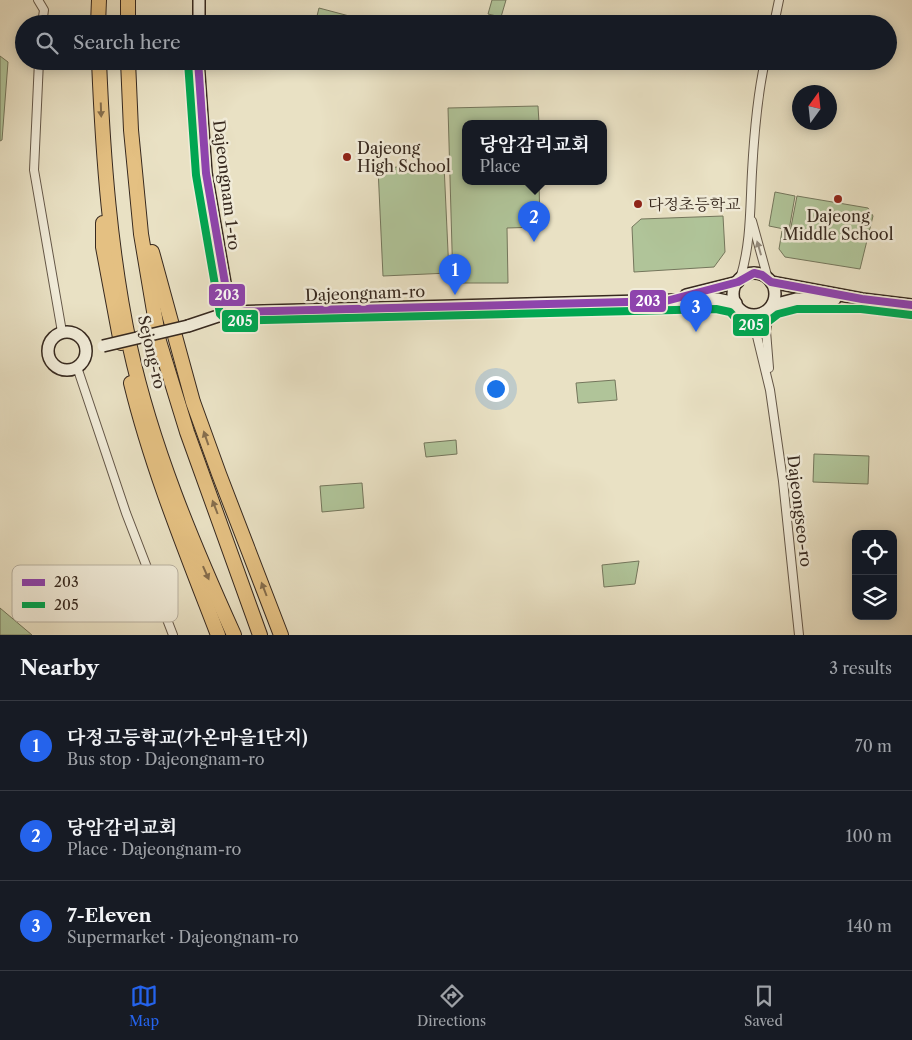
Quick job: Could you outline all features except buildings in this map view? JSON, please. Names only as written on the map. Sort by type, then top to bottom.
[{"type":"highway","points":[[98,15],[99,0]]},
{"type":"highway","points":[[128,0],[128,15]]},
{"type":"highway","name":"Sejong-ro","points":[[99,70],[102,133],[112,238],[130,347],[157,443],[196,552],[234,635]]},
{"type":"highway","name":"Sejong-ro","points":[[129,70],[141,234],[159,341],[187,432],[260,635]]},
{"type":"highway","points":[[102,133],[103,247],[115,317],[141,426],[184,549],[218,635]]},
{"type":"highway","points":[[136,181],[152,251],[194,402],[219,474],[281,635]]},
{"type":"street","points":[[38,0],[44,10],[43,15]]},
{"type":"street","points":[[199,0],[199,15]]},
{"type":"street","points":[[776,15],[779,0]]},
{"type":"street","points":[[39,70],[34,170],[62,332]]},
{"type":"street","name":"Dajeongnam 1-ro","points":[[199,70],[206,173],[230,312]]},
{"type":"street","points":[[763,70],[758,96],[747,256],[734,289],[740,308],[756,332],[770,390]]},
{"type":"street","points":[[750,217],[770,280],[775,289],[766,331],[770,390]]},
{"type":"street","points":[[666,301],[739,280],[754,273],[770,280],[862,299],[912,305]]},
{"type":"street","points":[[666,301],[717,299],[752,315],[762,314],[771,307],[796,299],[862,299]]},
{"type":"street","name":"Dajeongnam-ro","points":[[86,348],[103,346],[188,326],[230,312],[666,301]]},
{"type":"street","points":[[62,332],[73,332],[79,335],[86,348],[85,358],[77,367],[65,370],[54,365],[50,360],[48,348],[50,341],[62,332]]},
{"type":"street","points":[[77,367],[126,514],[146,565]]},
{"type":"street","name":"Dajeongseo-ro","points":[[770,390],[784,490],[799,635]]},
{"type":"street","points":[[169,622],[174,635]]},
{"type":"green space","points":[[492,0],[506,0],[502,15],[488,14]]},
{"type":"green space","points":[[319,8],[345,15],[317,15]]},
{"type":"green space","points":[[0,56],[8,62],[2,140],[0,141]]},
{"type":"green space","points":[[538,106],[539,120],[462,120],[462,185],[539,185],[540,227],[507,228],[508,283],[453,283],[448,108]]},
{"type":"green space","points":[[444,165],[449,273],[383,276],[378,168]]},
{"type":"green space","points":[[775,192],[795,196],[789,230],[769,226]]},
{"type":"green space","points":[[797,196],[868,208],[873,216],[860,269],[785,257],[779,249],[782,231],[790,232]]},
{"type":"green space","points":[[723,216],[725,252],[714,267],[634,272],[632,227],[641,219]]},
{"type":"green space","points":[[615,380],[617,400],[578,403],[576,383]]},
{"type":"green space","points":[[456,440],[457,454],[426,457],[424,443]]},
{"type":"green space","points":[[814,454],[869,456],[868,484],[813,482]]},
{"type":"green space","points":[[362,483],[364,508],[322,512],[320,486]]},
{"type":"green space","points":[[639,561],[635,584],[604,587],[602,565]]},
{"type":"green space","points":[[0,608],[12,618],[12,622],[17,622],[32,635],[0,635]]},
{"type":"transit line","name":"205","points":[[189,70],[196,175],[220,314],[227,321],[716,309],[730,312],[738,321],[752,325],[765,324],[778,314],[797,309],[861,309],[911,315]]},
{"type":"transit line","name":"203","points":[[199,70],[206,173],[230,312],[666,301],[738,282],[754,273],[762,275],[771,282],[862,299],[912,305]]},
{"type":"place","name":"Dajeong High School","points":[[347,157]]},
{"type":"place","name":"Dajeong Middle School","points":[[838,199]]},
{"type":"place","name":"다정초등학교","points":[[638,204]]},
{"type":"place","name":"당암감리교회","points":[[534,242]]},
{"type":"place","name":"다정고등학교(가온마을1단지)","points":[[455,295]]},
{"type":"place","name":"7-Eleven","points":[[696,332]]}]
